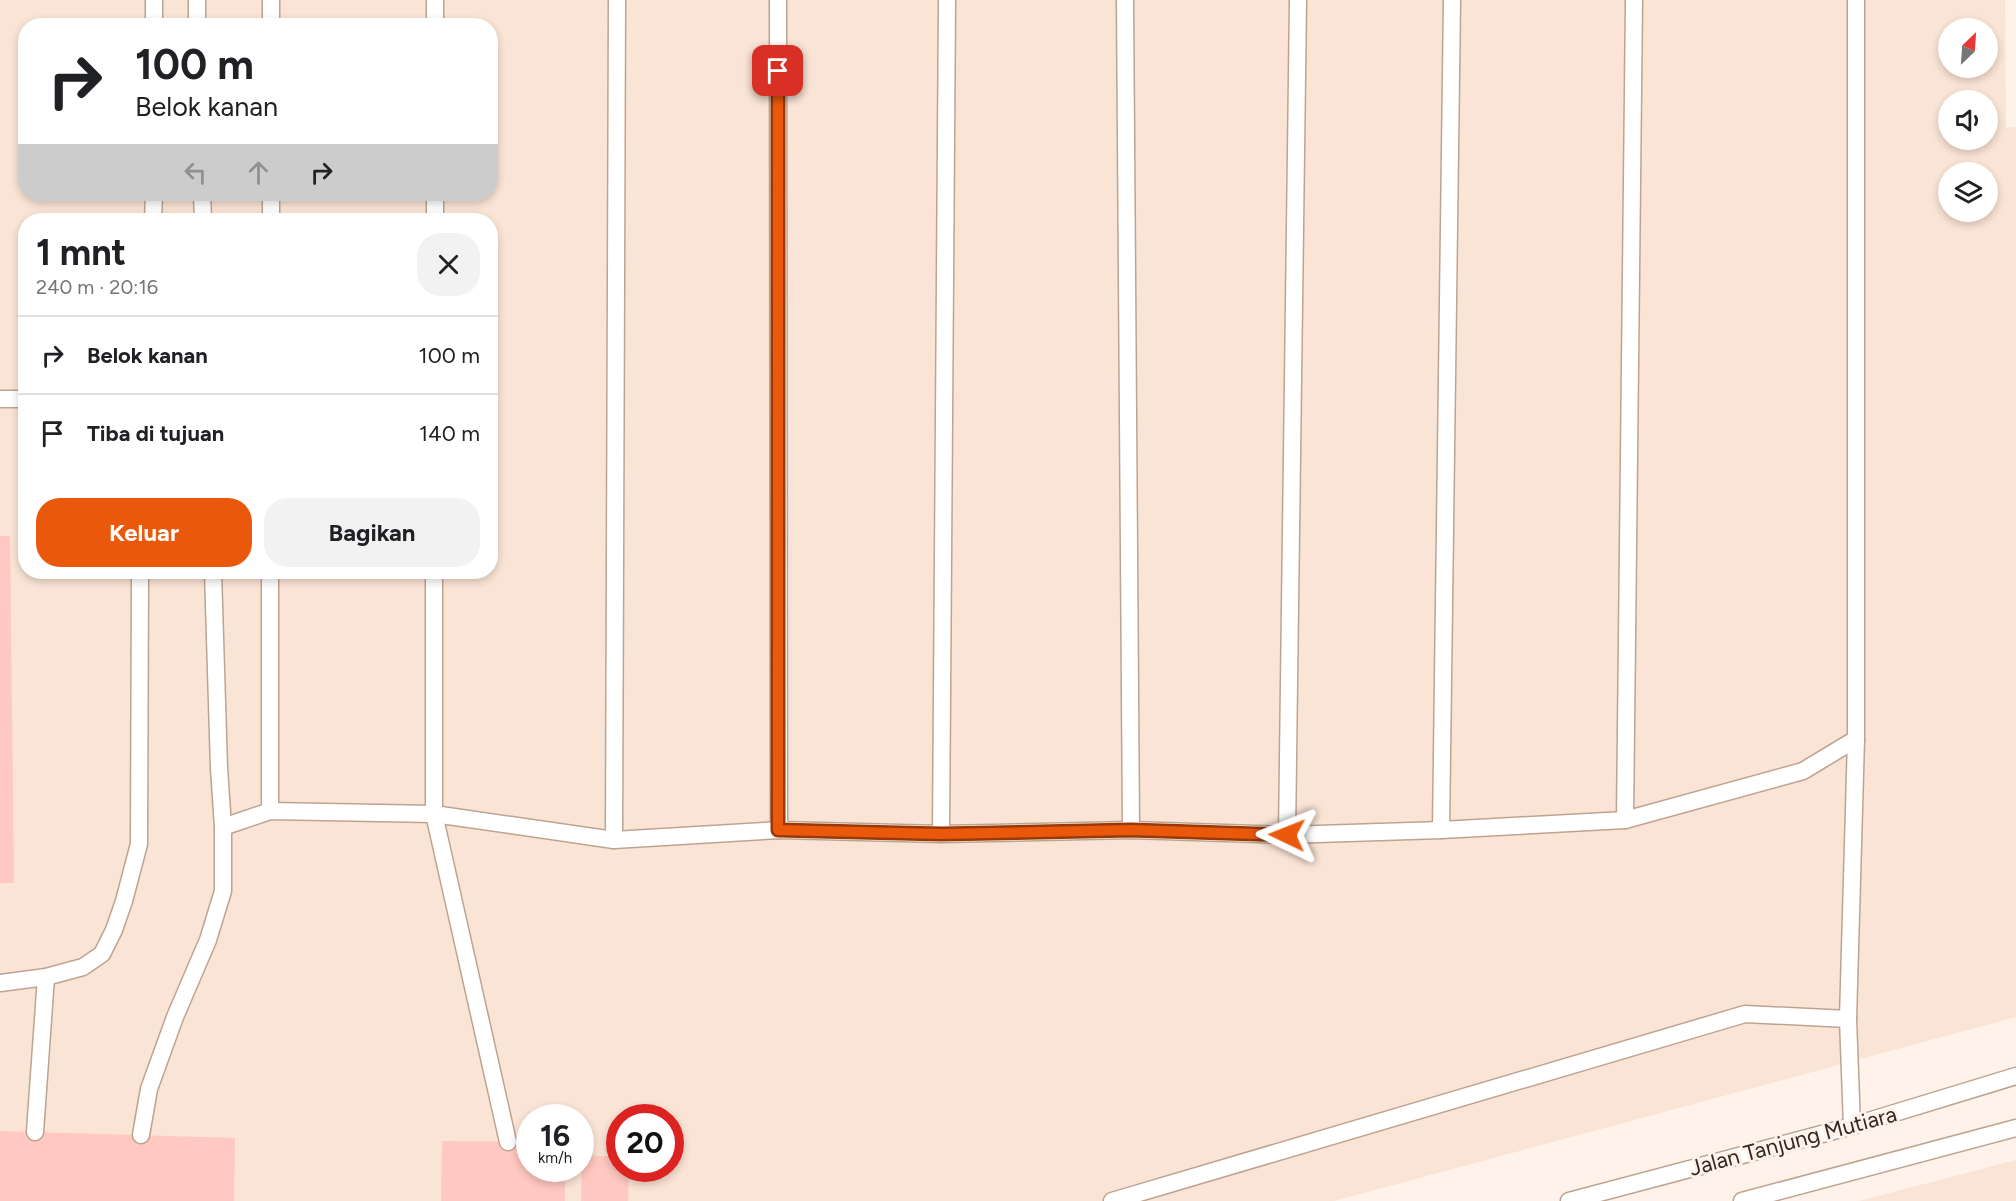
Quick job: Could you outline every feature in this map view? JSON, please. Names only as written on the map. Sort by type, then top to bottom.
[{"type":"lane","points":[[154,0],[154,18]]},
{"type":"lane","points":[[197,0],[197,18]]},
{"type":"lane","points":[[271,0],[271,18]]},
{"type":"lane","points":[[435,0],[435,18]]},
{"type":"lane","points":[[614,840],[616,0]]},
{"type":"lane","points":[[778,0],[778,830]]},
{"type":"lane","points":[[941,834],[947,0]]},
{"type":"lane","points":[[1125,0],[1131,830]]},
{"type":"lane","points":[[1287,835],[1298,0]]},
{"type":"lane","points":[[1441,830],[1452,0]]},
{"type":"lane","points":[[1625,820],[1634,0]]},
{"type":"lane","points":[[1852,1126],[1848,1018],[1856,739],[1856,0]]},
{"type":"lane","points":[[0,399],[18,399]]},
{"type":"lane","points":[[0,983],[46,976],[83,967],[102,954],[114,930],[139,844],[140,579]]},
{"type":"lane","points":[[141,1135],[149,1089],[175,1017],[208,940],[223,891],[223,827],[213,579]]},
{"type":"lane","points":[[270,579],[270,811]]},
{"type":"lane","points":[[434,579],[434,814],[508,1142]]},
{"type":"lane","points":[[223,827],[270,811],[434,814],[614,840],[778,830],[941,834],[1131,830],[1287,835],[1441,830],[1625,820],[1803,771],[1856,739]]},
{"type":"lane","points":[[35,1132],[46,976]]},
{"type":"lane","points":[[1112,1201],[1745,1014],[1848,1018]]},
{"type":"lane","name":"Jalan Tanjung Mutiara","points":[[1569,1201],[1852,1126],[2016,1076]]},
{"type":"lane","name":"Jalan Tanjung Mutiara","points":[[1742,1201],[2016,1128]]},
{"type":"shaded area","points":[[0,0],[2005,0],[2006,128],[2016,127],[2016,1017],[1334,1201],[0,1201]]},
{"type":"shaded area","points":[[2016,1160],[2016,1201],[1859,1201]]},
{"type":"building","points":[[0,536],[10,536],[14,883],[0,883]]},
{"type":"building","points":[[0,1131],[235,1138],[234,1201],[0,1201]]},
{"type":"building","points":[[442,1141],[516,1142],[516,1182],[565,1182],[565,1201],[441,1201]]},
{"type":"building","points":[[594,1156],[606,1156],[606,1182],[629,1182],[628,1201],[581,1201],[581,1182],[594,1182]]},
{"type":"route","points":[[778,71],[778,830],[941,834],[1131,830],[1287,835]]}]
